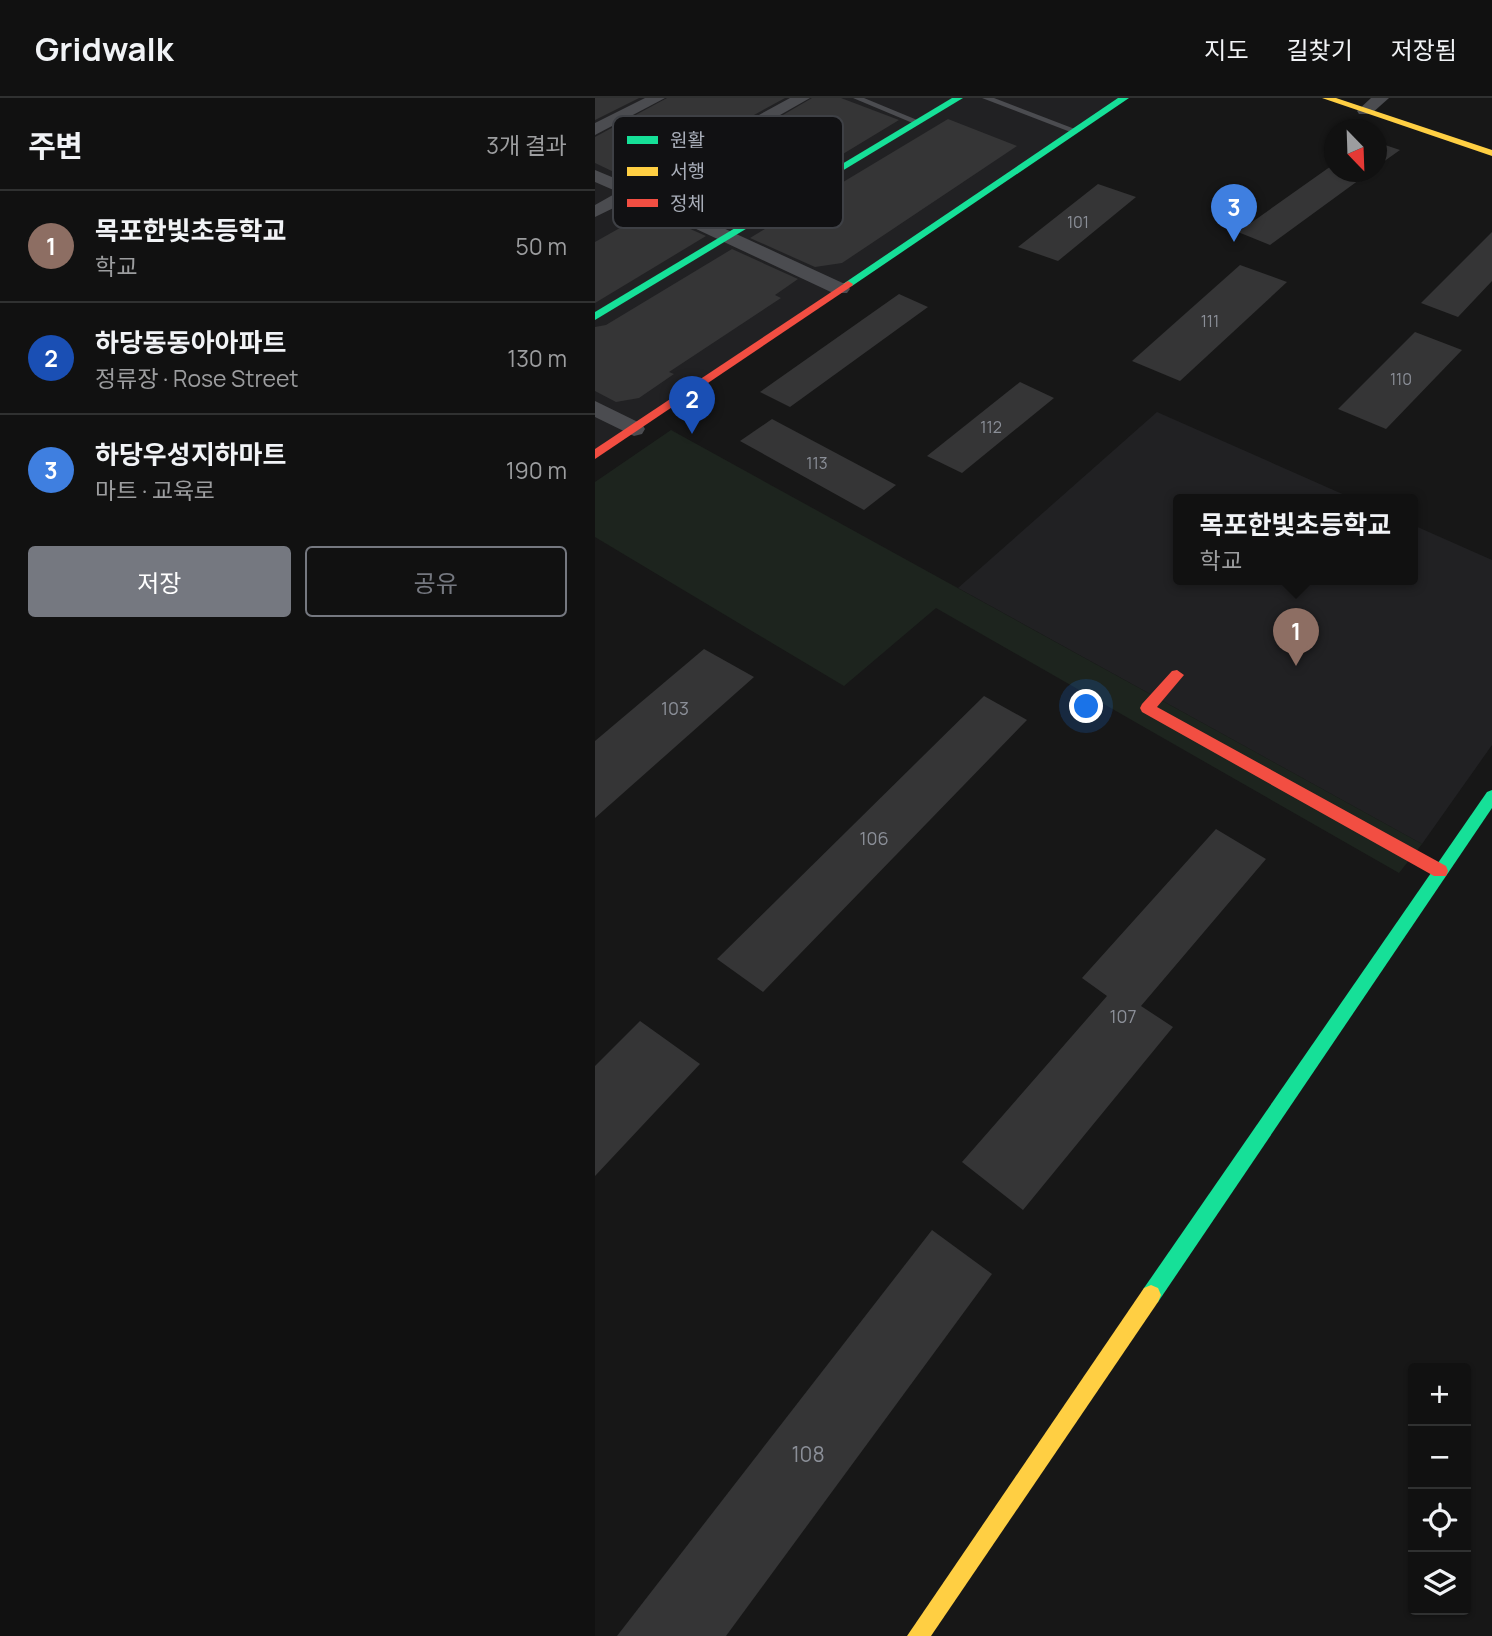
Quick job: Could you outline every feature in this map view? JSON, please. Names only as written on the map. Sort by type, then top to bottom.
[{"type":"street","points":[[622,116],[657,98]]},
{"type":"street","points":[[769,116],[802,98]]},
{"type":"street","points":[[843,167],[958,98]]},
{"type":"street","points":[[595,455],[1124,98]]},
{"type":"street","points":[[1327,98],[1492,153]]},
{"type":"street","points":[[1365,111],[1381,98]]},
{"type":"street","points":[[595,130],[613,121]]},
{"type":"street","points":[[595,175],[613,184]]},
{"type":"street","points":[[595,212],[613,202]]},
{"type":"street","points":[[710,228],[841,289]]},
{"type":"street","points":[[595,317],[740,228]]},
{"type":"street","points":[[595,408],[633,429]]},
{"type":"street","points":[[1177,675],[1147,708],[1440,871]]},
{"type":"street","points":[[918,1636],[1492,796]]},
{"type":"lane","points":[[857,98],[918,122]]},
{"type":"lane","points":[[986,98],[1076,131]]},
{"type":"shaded area","points":[[595,98],[1124,98],[595,455]]},
{"type":"shaded area","points":[[1157,412],[1342,494],[1173,494],[1173,585],[1418,585],[1418,527],[1492,560],[1492,745],[1422,844],[958,588]]},
{"type":"shaded area","points":[[671,430],[1422,844],[1399,873],[936,608],[844,686],[595,537],[595,482]]},
{"type":"building","points":[[595,98],[639,98],[595,120]]},
{"type":"building","points":[[667,98],[785,98],[752,116],[634,116]]},
{"type":"building","points":[[812,98],[841,98],[899,120],[843,154],[843,116],[781,116]]},
{"type":"building","points":[[948,119],[1017,146],[842,263],[815,267],[750,238],[767,228],[843,228],[843,182]]},
{"type":"building","points":[[613,127],[613,172],[595,163],[595,137]]},
{"type":"building","points":[[1387,146],[1400,150],[1387,159]]},
{"type":"building","points":[[1324,171],[1324,182],[1356,182],[1270,245],[1238,232]]},
{"type":"building","points":[[1098,184],[1136,197],[1058,261],[1018,247]]},
{"type":"building","points":[[620,228],[688,228],[706,236],[595,303],[595,242]]},
{"type":"building","points":[[1492,232],[1492,281],[1458,317],[1421,303]]},
{"type":"building","points":[[732,249],[798,279],[775,295],[781,298],[669,372],[674,374],[639,398],[616,402],[595,391],[595,327],[606,325]]},
{"type":"building","points":[[1240,265],[1287,282],[1180,381],[1132,361]]},
{"type":"building","points":[[899,294],[928,307],[790,407],[760,392]]},
{"type":"building","points":[[1415,332],[1462,350],[1386,429],[1338,409]]},
{"type":"building","points":[[1020,382],[1054,398],[962,473],[927,456]]},
{"type":"building","points":[[772,419],[896,485],[864,510],[740,441]]},
{"type":"building","points":[[704,649],[754,677],[595,818],[595,741]]},
{"type":"building","points":[[984,696],[1027,720],[763,992],[717,959]]},
{"type":"building","points":[[1216,829],[1266,859],[1141,1006],[1173,1027],[1023,1210],[962,1162],[1107,996],[1082,978]]},
{"type":"building","points":[[640,1021],[700,1064],[595,1176],[595,1066]]},
{"type":"building","points":[[932,1230],[992,1274],[726,1636],[617,1636]]},
{"type":"traffic: fast","points":[[843,167],[958,98]]},
{"type":"traffic: fast","points":[[848,284],[1124,98]]},
{"type":"traffic: fast","points":[[595,317],[743,228]]},
{"type":"traffic: fast","points":[[1151,1295],[1492,796]]},
{"type":"traffic: slow","points":[[1327,98],[1492,153]]},
{"type":"traffic: slow","points":[[918,1636],[1151,1295]]},
{"type":"traffic: jam","points":[[595,455],[848,284]]},
{"type":"traffic: jam","points":[[1177,675],[1147,708],[1440,871]]},
{"type":"place","name":"하당우성지하마트","points":[[1234,242]]},
{"type":"place","name":"하당동동아아파트","points":[[692,434]]},
{"type":"place","name":"목포한빛초등학교","points":[[1296,666]]}]
